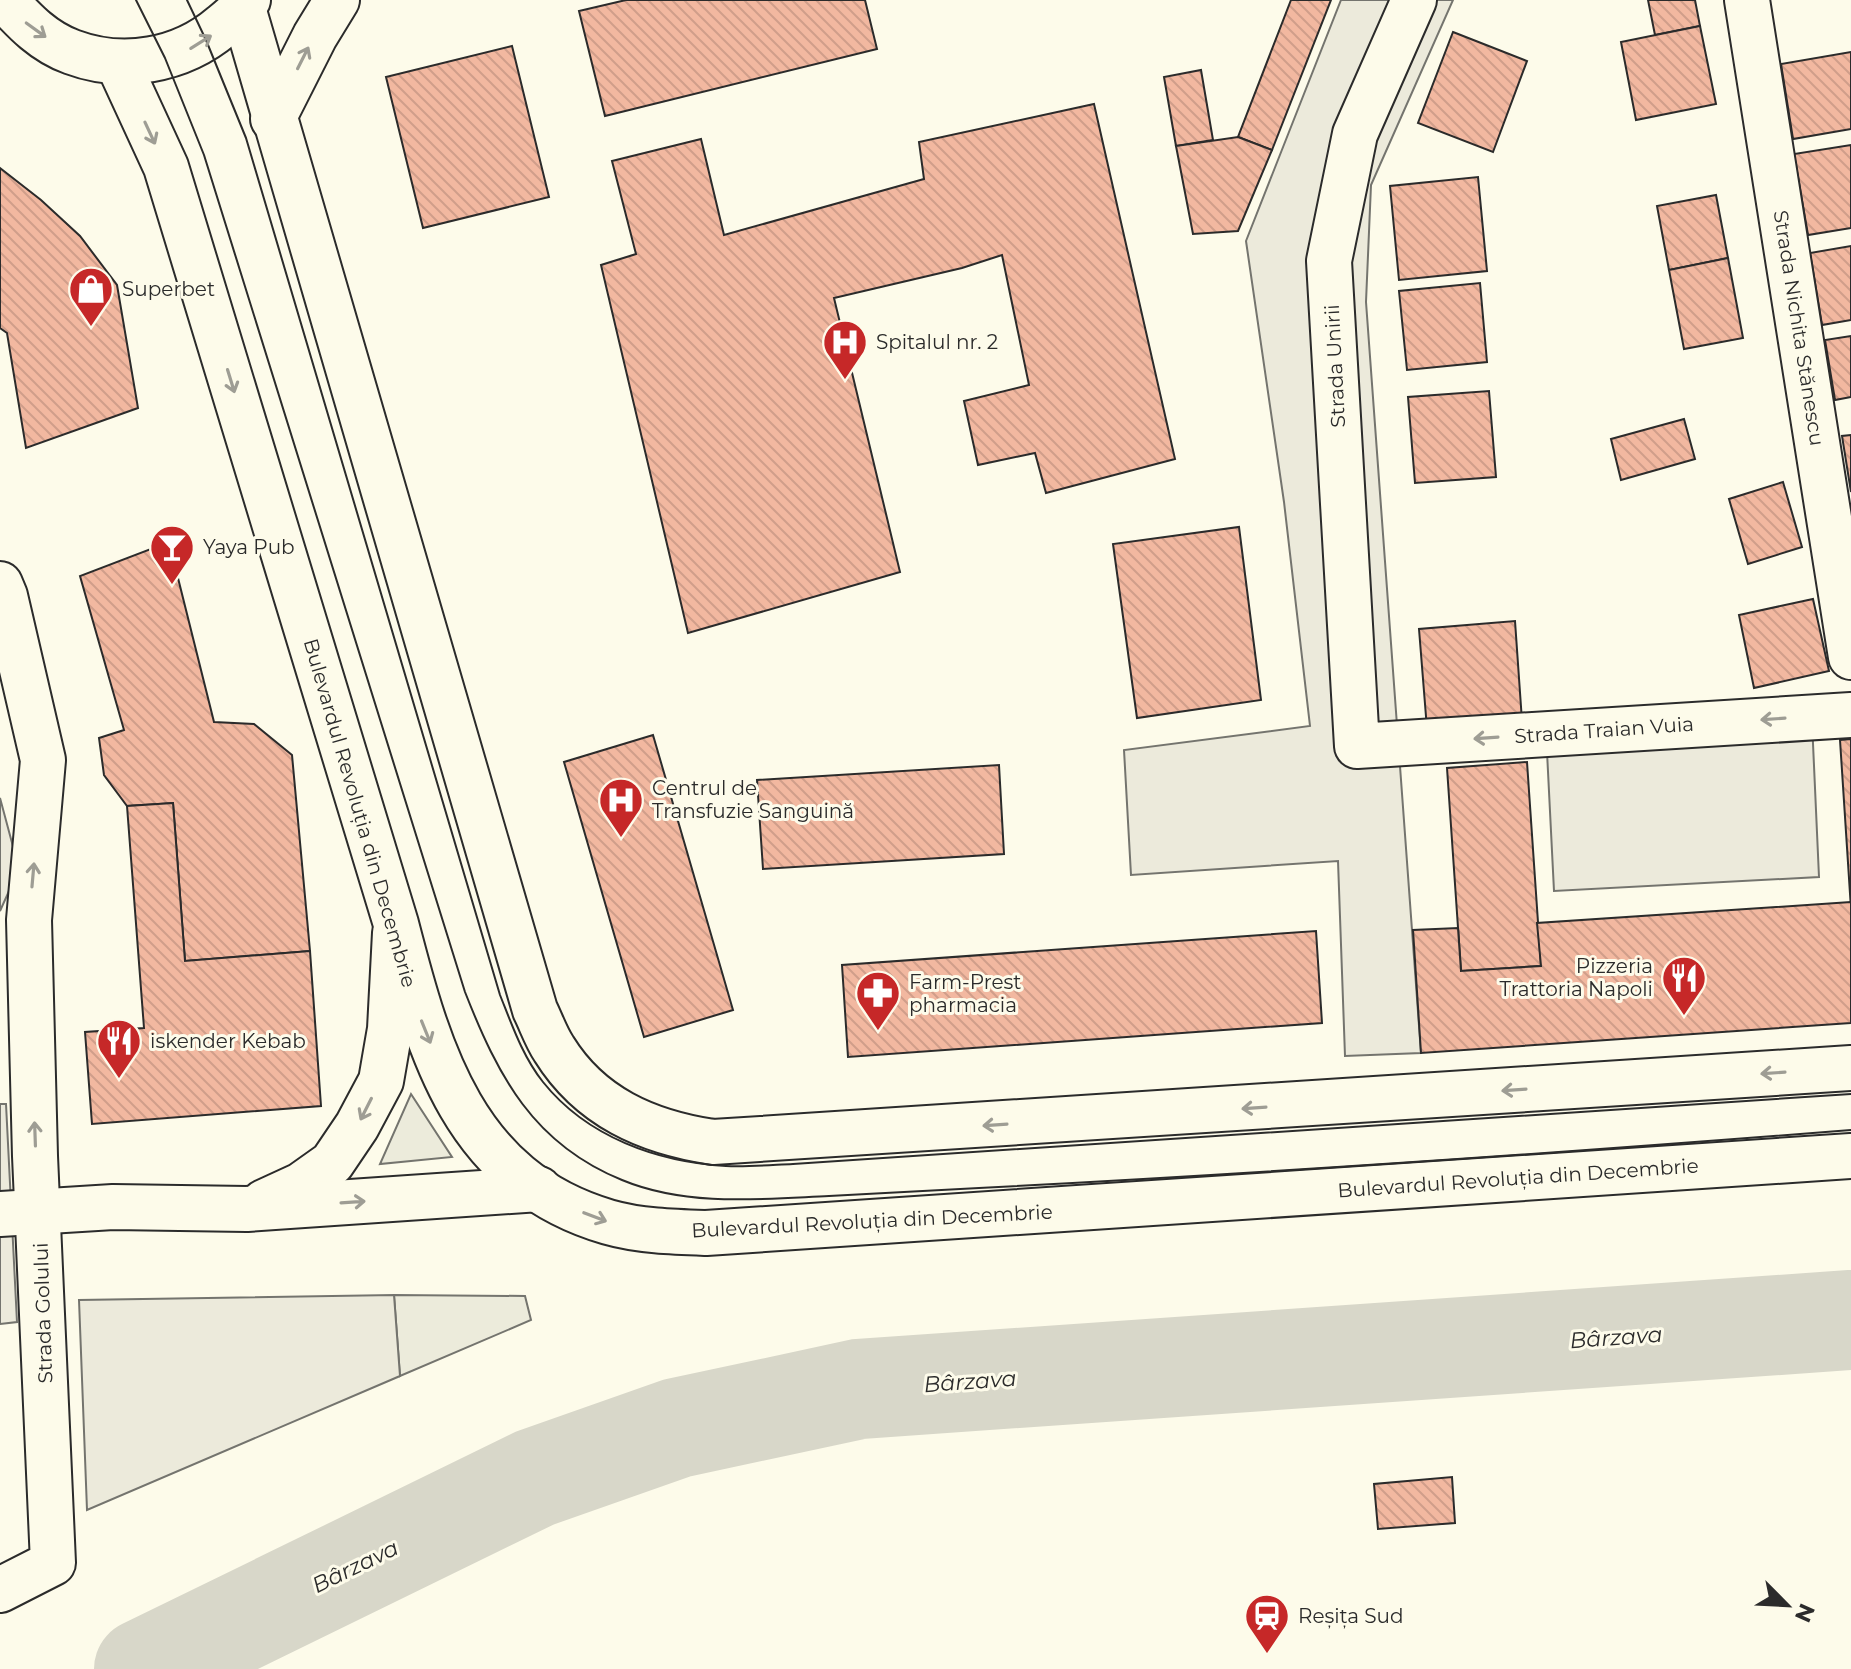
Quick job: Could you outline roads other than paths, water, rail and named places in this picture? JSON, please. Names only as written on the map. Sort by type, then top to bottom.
[{"type":"main road","points":[[5,0],[31,29],[72,52],[118,63],[165,58],[186,50],[206,40],[245,4],[273,119],[535,1010],[553,1049],[587,1092],[627,1117],[675,1136],[713,1142],[1851,1068]]},
{"type":"main road","points":[[273,119],[337,0]]},
{"type":"main road","name":"Strada Unirii","points":[[1357,746],[1329,261],[1355,134],[1414,0]]},
{"type":"main road","name":"Strada Nichita Stănescu","points":[[1747,0],[1851,657]]},
{"type":"main road","name":"Bulevardul Revoluția din Decembrie","points":[[118,63],[166,167],[396,924],[420,1017],[436,1058],[465,1116],[489,1148],[539,1189],[571,1208],[609,1222],[658,1231],[706,1233],[1851,1156]]},
{"type":"main road","points":[[0,584],[43,760],[29,920],[19,1213],[113,1207],[247,1209],[539,1189]]},
{"type":"main road","name":"Strada Traian Vuia","points":[[1357,746],[1851,715]]},
{"type":"main road","points":[[247,1209],[301,1185],[332,1163],[357,1126],[381,1081],[390,1029],[396,924]]},
{"type":"main road","name":"Strada Golului","points":[[0,1590],[53,1563],[19,1213]]},
{"type":"waterway","name":"Bârzava","points":[[144,1669],[535,1478],[677,1428],[859,1389],[1851,1320]]},
{"type":"tram line","points":[[136,0],[165,58],[204,155],[465,992],[491,1052],[522,1104],[542,1127],[591,1165],[647,1189],[698,1198],[751,1199],[1306,1169],[1851,1130]]},
{"type":"tram line","points":[[187,0],[246,138],[500,995],[518,1040],[536,1072],[580,1118],[602,1132],[649,1152],[700,1163],[743,1166],[1851,1094]]},
{"type":"place","name":"Superbet","points":[[91,328]]},
{"type":"place","name":"Spitalul nr. 2","points":[[845,381]]},
{"type":"place","name":"Yaya Pub","points":[[172,586]]},
{"type":"place","name":"Centrul de Transfuzie Sanguină","points":[[621,839]]},
{"type":"place","name":"Pizzeria Trattoria Napoli","points":[[1684,1017]]},
{"type":"place","name":"Farm-Prest pharmacia","points":[[878,1032]]},
{"type":"place","name":"iskender Kebab","points":[[119,1080]]},
{"type":"place","name":"Reșița Sud","points":[[1267,1655]]}]
